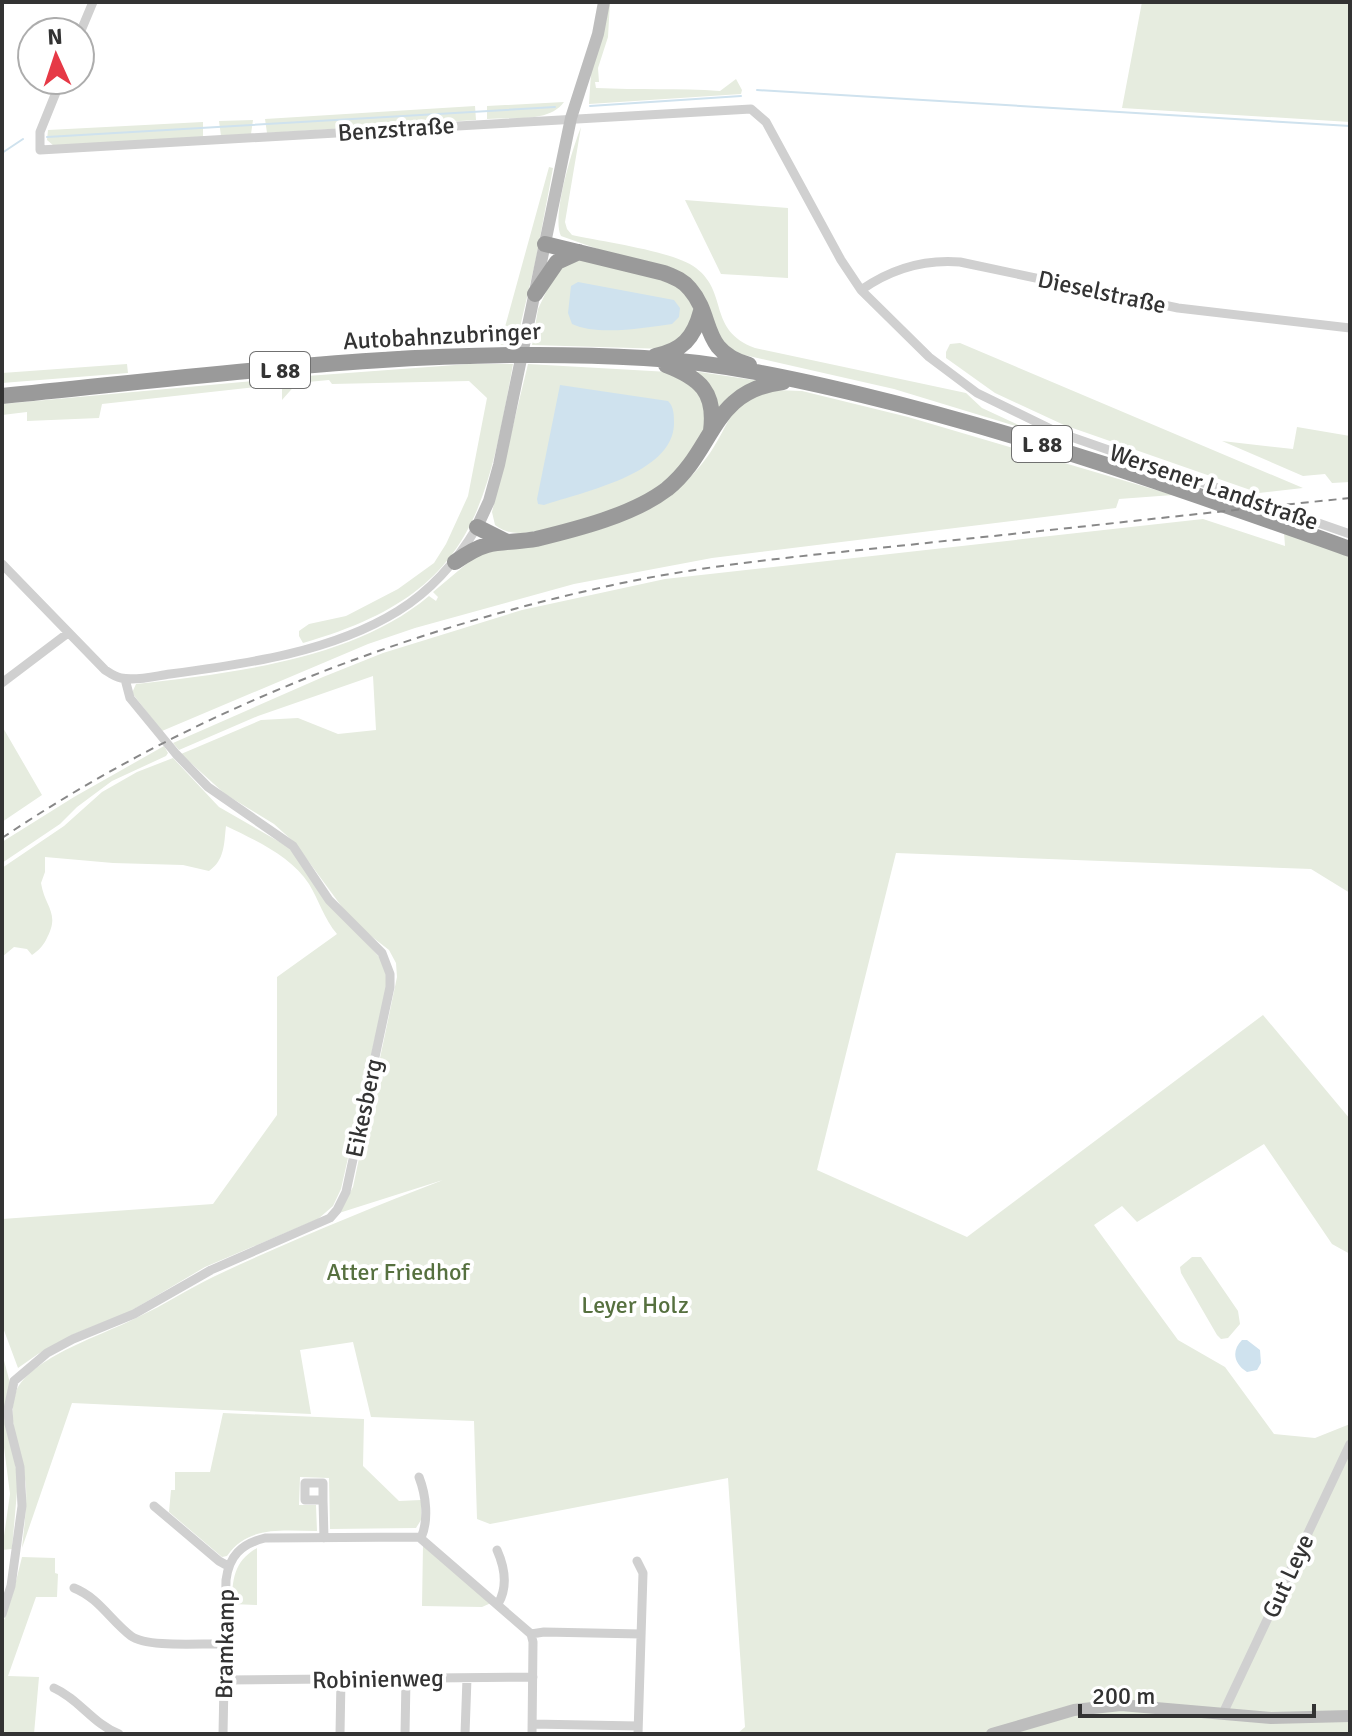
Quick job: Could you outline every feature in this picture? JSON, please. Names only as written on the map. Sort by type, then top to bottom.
[{"type":"highway","points":[[545,244],[680,279],[692,290],[709,332],[726,355],[738,362],[796,380]]},
{"type":"highway","points":[[535,294],[557,262],[579,252]]},
{"type":"highway","points":[[646,358],[682,347],[697,325],[701,311]]},
{"type":"highway","name":"Autobahnzubringer","points":[[2,396],[392,360],[488,355],[646,358]]},
{"type":"highway","points":[[646,358],[696,380],[710,402],[710,434]]},
{"type":"highway","name":"L 88","points":[[646,358],[796,380],[990,429],[1176,487],[1350,549]]},
{"type":"highway","points":[[455,562],[487,545],[534,539],[622,513],[645,503],[683,473],[702,450],[724,411],[744,393],[756,387],[796,380]]},
{"type":"highway","points":[[477,527],[508,542]]},
{"type":"street","points":[[125,679],[254,660],[349,634],[397,612],[418,598],[455,562],[477,527],[494,484],[571,118],[598,34],[604,2]]},
{"type":"street","name":"Benzstraße","points":[[55,96],[40,132],[40,150],[751,109]]},
{"type":"street","name":"Wersener Landstraße","points":[[751,109],[766,122],[848,273],[861,290],[929,357],[977,393],[1057,432],[1350,534]]},
{"type":"street","name":"Dieselstraße","points":[[861,290],[907,266],[938,260],[1178,308],[1350,328]]},
{"type":"street","name":"Eikesberg","points":[[2,564],[105,670],[125,679],[130,698],[208,787],[293,846],[329,900],[382,953],[390,974],[390,987],[346,1192],[330,1218],[211,1270],[134,1314],[73,1339],[47,1353],[14,1381],[9,1395],[9,1424],[23,1486],[2,1614]]},
{"type":"street","points":[[2,683],[68,633]]},
{"type":"street","name":"Gut Leye","points":[[1225,1709],[1350,1444]]},
{"type":"street","points":[[419,1477],[425,1490],[425,1528],[421,1538],[531,1634],[532,1729],[638,1730],[643,1573],[637,1561]]},
{"type":"street","points":[[323,1500],[305,1500],[305,1483],[323,1483],[324,1538]]},
{"type":"street","points":[[154,1506],[228,1566]]},
{"type":"street","name":"Bramkamp","points":[[223,1734],[228,1566],[237,1551],[265,1538],[421,1538]]},
{"type":"street","points":[[497,1550],[504,1566],[503,1595],[498,1604]]},
{"type":"street","points":[[74,1588],[90,1595],[129,1634],[142,1642],[224,1644]]},
{"type":"street","points":[[531,1634],[641,1634]]},
{"type":"street","name":"Robinienweg","points":[[224,1680],[533,1677]]},
{"type":"street","points":[[465,1734],[467,1678]]},
{"type":"street","points":[[340,1734],[341,1679]]},
{"type":"street","points":[[405,1734],[406,1679]]},
{"type":"street","points":[[54,1688],[67,1694],[101,1725],[119,1734]]},
{"type":"street","points":[[992,1734],[1074,1710],[1121,1705],[1271,1718],[1350,1716]]},
{"type":"green space","points":[[610,2],[608,37],[598,68],[596,88],[720,91],[736,79],[741,94],[589,104],[591,73]]},
{"type":"green space","points":[[1142,2],[1350,2],[1350,122],[1122,108]]},
{"type":"green space","points":[[564,102],[557,109],[540,116],[487,119],[487,106]]},
{"type":"green space","points":[[475,106],[476,120],[267,133],[265,119]]},
{"type":"green space","points":[[253,120],[251,134],[221,136],[219,121]]},
{"type":"green space","points":[[203,122],[203,137],[54,146],[47,140],[48,130]]},
{"type":"green space","points":[[581,127],[565,222],[572,235],[655,252],[696,268],[712,289],[730,331],[755,348],[966,393],[982,408],[1029,430],[894,389],[740,354],[722,343],[704,299],[609,253],[561,236],[561,198]]},
{"type":"green space","points":[[549,167],[553,168],[516,344],[500,345]]},
{"type":"green space","points":[[685,200],[788,208],[788,278],[721,274]]},
{"type":"green space","points":[[582,259],[662,277],[687,293],[695,313],[693,324],[667,349],[532,345],[538,309],[557,269]]},
{"type":"green space","points":[[960,343],[1303,488],[1259,493],[1064,425],[995,393],[946,358],[950,344]]},
{"type":"green space","points":[[127,364],[128,373],[2,383],[2,373]]},
{"type":"green space","points":[[469,364],[513,364],[492,466],[478,507],[460,543],[435,574],[402,601],[358,624],[303,643],[299,631],[309,624],[346,616],[398,589],[434,563],[468,496],[487,398],[469,381],[332,384],[329,380],[297,383],[282,400],[282,384],[102,404],[99,418],[27,421],[27,412],[2,415],[2,404]]},
{"type":"green space","points":[[528,364],[669,372],[702,393],[706,421],[702,438],[669,477],[632,502],[545,530],[518,533],[503,530],[495,525],[492,512]]},
{"type":"green space","points":[[693,371],[760,381],[736,392],[717,410]]},
{"type":"green space","points":[[775,390],[802,391],[908,417],[1173,495],[1119,499],[1116,508],[712,558],[574,584],[368,644],[162,731],[132,693],[136,684],[250,668],[328,649],[398,618],[429,596],[436,601],[438,597],[433,592],[477,555],[671,495],[706,459],[740,405]]},
{"type":"green space","points":[[1297,427],[1350,436],[1350,482],[1332,483],[1325,474],[1303,476],[1222,441],[1293,449]]},
{"type":"green space","points":[[1203,519],[1285,546],[1284,532],[1350,556],[1350,893],[1311,869],[896,853],[817,1170],[967,1237],[1263,1015],[1350,1119],[1350,1254],[1332,1244],[1264,1144],[1137,1222],[1122,1206],[1094,1225],[1178,1340],[1225,1367],[1274,1434],[1315,1438],[1350,1424],[1350,1734],[737,1734],[745,1727],[728,1478],[490,1524],[477,1519],[474,1421],[371,1417],[353,1342],[300,1350],[311,1414],[72,1403],[22,1548],[26,1487],[14,1428],[13,1404],[23,1380],[36,1368],[70,1348],[242,1264],[443,1180],[339,1213],[353,1187],[397,977],[396,963],[389,950],[353,922],[295,843],[274,824],[225,794],[181,754],[261,720],[298,718],[338,734],[376,730],[373,676],[258,716],[179,750],[173,743],[383,653],[522,610],[665,579]]},
{"type":"green space","points":[[2,726],[42,795],[2,822]]},
{"type":"green space","points":[[164,746],[168,753],[166,756],[112,781],[60,824],[2,863],[2,842]]},
{"type":"green space","points":[[173,758],[219,807],[292,849],[328,901],[381,959],[386,972],[386,989],[341,1189],[333,1206],[318,1219],[205,1267],[129,1312],[74,1334],[18,1368],[2,1325],[2,1219],[213,1204],[277,1115],[277,977],[337,934],[309,884],[293,865],[226,826],[221,856],[209,871],[183,865],[45,857],[41,883],[51,911],[50,931],[43,945],[32,955],[27,949],[14,947],[2,957],[2,868],[64,826],[102,792],[137,772]]},
{"type":"green space","points":[[1192,1257],[1201,1257],[1238,1311],[1240,1324],[1228,1338],[1221,1339],[1217,1335],[1181,1273],[1180,1267]]},
{"type":"green space","points":[[2,1353],[10,1383],[5,1409],[18,1480],[12,1549],[2,1550],[10,1494],[2,1432]]},
{"type":"green space","points":[[223,1413],[364,1419],[363,1466],[399,1501],[421,1500],[421,1520],[416,1528],[330,1529],[329,1478],[300,1477],[299,1505],[316,1505],[317,1531],[256,1534],[222,1557],[169,1512],[171,1490],[175,1490],[175,1472],[210,1472]]},
{"type":"green space","points":[[423,1545],[491,1603],[482,1607],[422,1606]]},
{"type":"green space","points":[[257,1548],[257,1605],[232,1604],[239,1565]]},
{"type":"green space","points":[[22,1557],[55,1558],[57,1597],[36,1597],[8,1676],[39,1677],[34,1734],[2,1734],[2,1626]]},
{"type":"water","points":[[578,282],[674,300],[680,308],[679,317],[672,324],[635,329],[582,328],[572,324],[568,313],[571,286]]},
{"type":"water","points":[[560,385],[668,401],[674,417],[670,441],[659,456],[623,478],[544,505],[538,504]]},
{"type":"water","points":[[1242,1340],[1247,1340],[1260,1350],[1261,1363],[1257,1370],[1247,1372],[1237,1361],[1235,1353]]},
{"type":"waterway","points":[[757,90],[1350,126]]},
{"type":"waterway","points":[[590,106],[741,96]]},
{"type":"waterway","points":[[47,137],[555,107]]},
{"type":"waterway","points":[[2,153],[23,139]]},
{"type":"railway","points":[[2,838],[72,793],[219,716],[373,653],[532,604],[653,577],[733,564],[1350,498]]},
{"type":"park label","name":"Atter Friedhof","points":[[398,1272]]},
{"type":"park label","name":"Leyer Holz","points":[[635,1305]]}]
